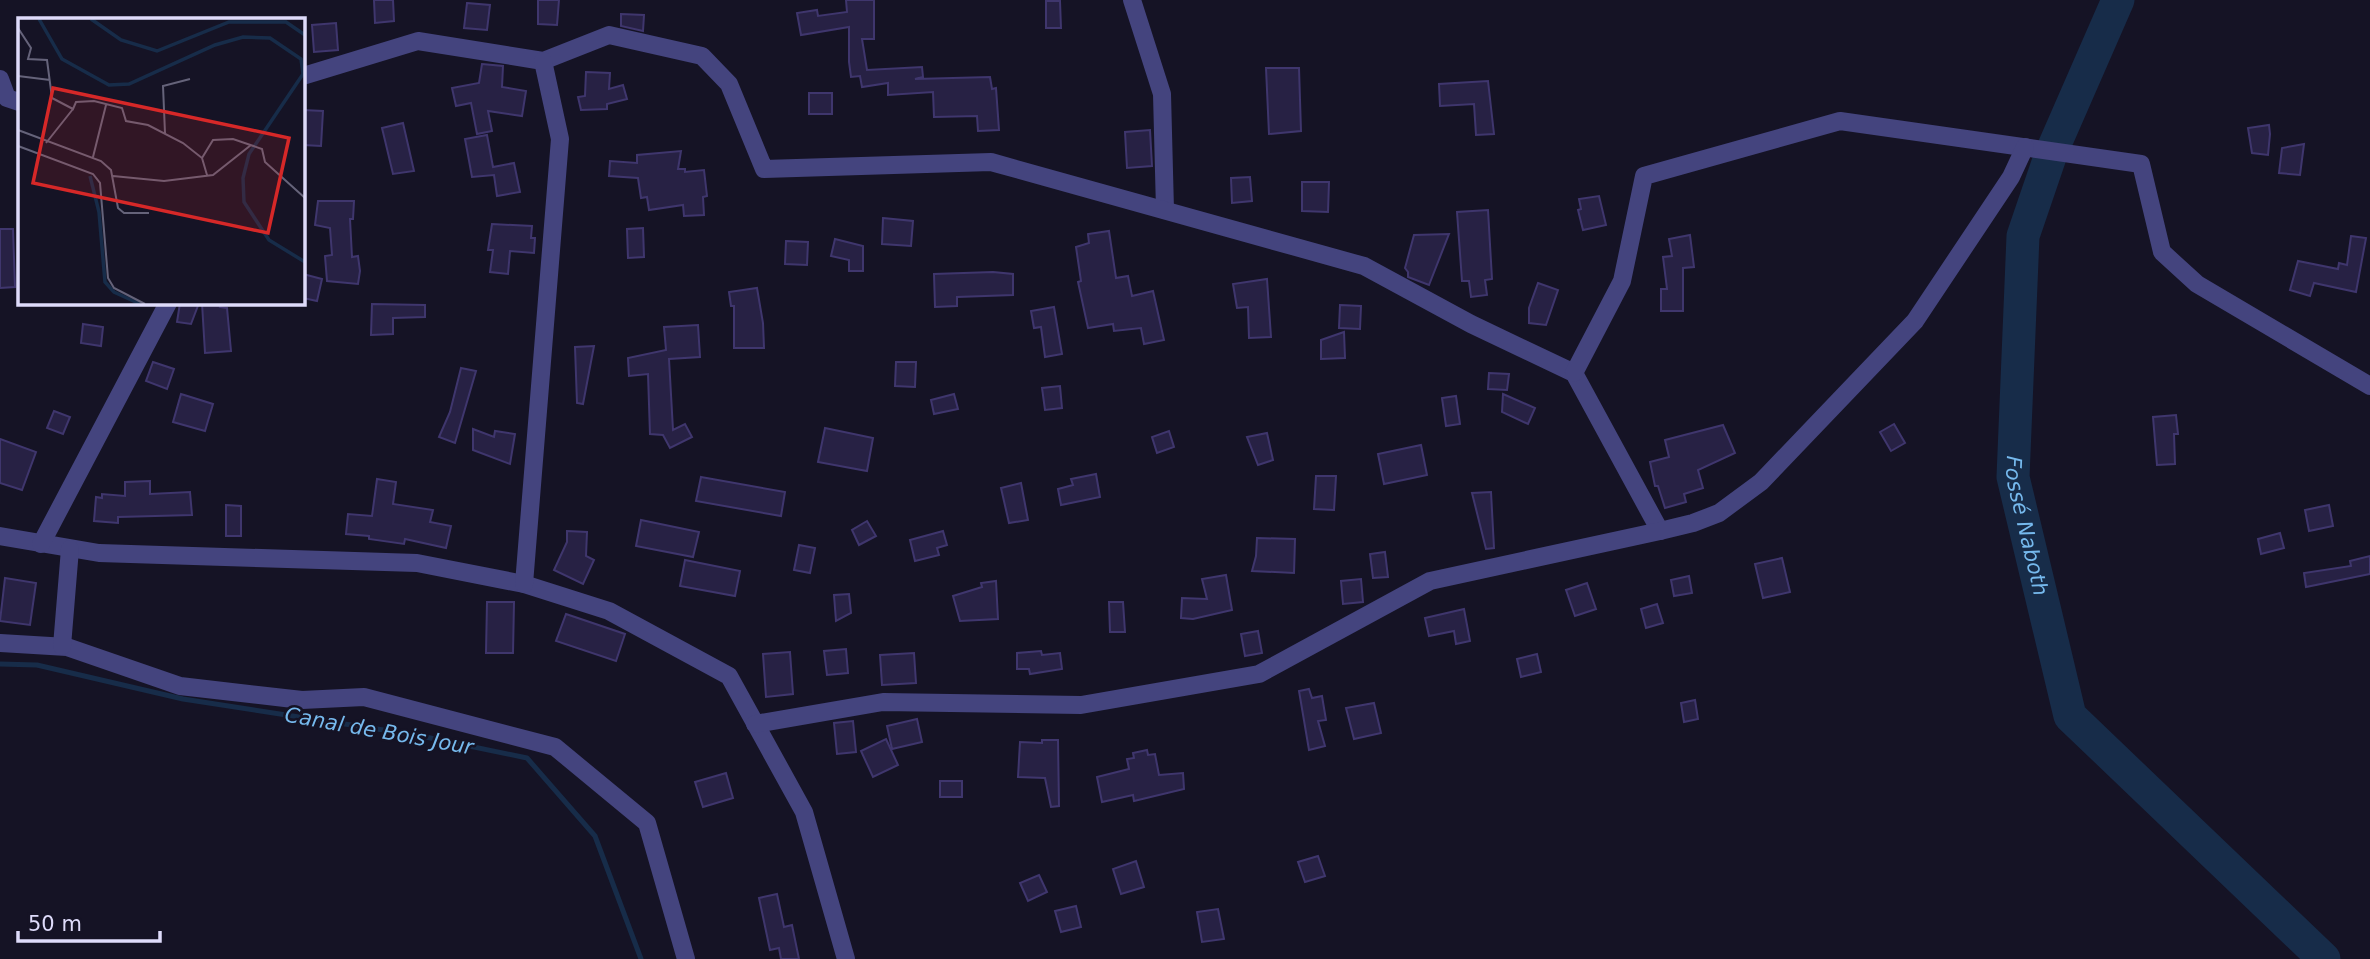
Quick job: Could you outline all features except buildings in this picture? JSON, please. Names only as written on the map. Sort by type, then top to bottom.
[{"type":"street","points":[[1132,0],[1162,94],[1165,210]]},
{"type":"street","points":[[304,76],[418,41],[544,61],[610,35],[702,56],[729,84],[764,169],[991,162],[1364,266],[1471,324],[1574,373],[1660,531]]},
{"type":"street","points":[[524,584],[560,139],[544,61]]},
{"type":"street","points":[[0,79],[7,98],[18,102]]},
{"type":"street","points":[[1574,373],[1622,281],[1644,176],[1840,121],[2141,164],[2162,251],[2197,284],[2370,386]]},
{"type":"street","points":[[755,724],[883,702],[1081,705],[1259,674],[1430,581],[1660,531],[1719,513],[1761,482],[1915,321],[2011,177],[2025,148]]},
{"type":"street","points":[[41,544],[167,304]]},
{"type":"street","points":[[0,536],[99,553],[417,564],[524,584],[609,611],[729,676],[804,812],[846,959]]},
{"type":"street","points":[[62,646],[70,549]]},
{"type":"street","points":[[0,643],[62,646],[180,686],[302,700],[364,697],[555,747],[647,823],[686,959]]},
{"type":"waterway","name":"Fossé Naboth","points":[[2118,0],[2052,151],[2023,236],[2013,477],[2070,716],[2324,959]]},
{"type":"waterway","name":"Canal de Bois Jour","points":[[0,664],[37,665],[183,699],[416,735],[527,758],[595,836],[641,959]]}]
